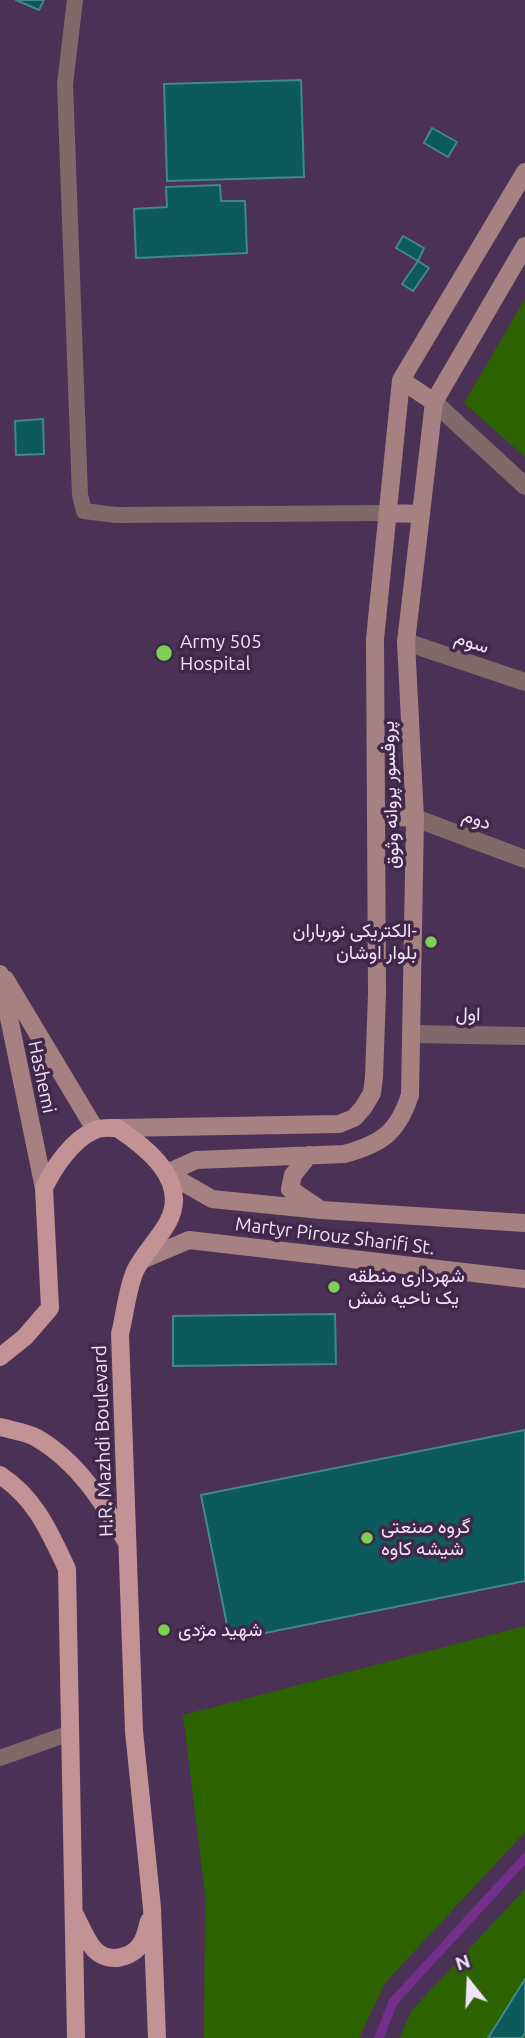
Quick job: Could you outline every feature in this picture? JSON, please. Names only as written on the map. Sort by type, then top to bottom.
[{"type":"main road","points":[[434,402],[401,380],[525,172]]},
{"type":"main road","name":"پروفسور پروانه وثوق","points":[[167,1173],[196,1160],[344,1154],[368,1147],[389,1133],[403,1116],[410,1095],[415,818],[406,642],[434,402],[525,246]]},
{"type":"main road","name":"پروفسور پروانه وثوق","points":[[117,1128],[340,1124],[354,1118],[372,1093],[377,994],[374,639],[401,380]]},
{"type":"main road","points":[[387,513],[421,514]]},
{"type":"main road","points":[[374,639],[406,642]]},
{"type":"main road","points":[[376,816],[415,818]]},
{"type":"main road","name":"Hashemi","points":[[0,972],[95,1129]]},
{"type":"main road","name":"Hashemi","points":[[0,972],[44,1188]]},
{"type":"main road","points":[[0,1357],[25,1337],[50,1308],[44,1188],[53,1170],[70,1149],[95,1129],[117,1128],[152,1155],[167,1173]]},
{"type":"main road","points":[[309,1155],[293,1175],[290,1189],[321,1210]]},
{"type":"main road","name":"Martyr Pirouz Sharifi St.","points":[[167,1173],[212,1199],[321,1210],[525,1223]]},
{"type":"main road","name":"H.R. Mazhdi Boulevard","points":[[157,2038],[152,1908],[134,1731],[120,1334],[135,1270],[170,1219],[174,1196],[167,1173]]},
{"type":"main road","name":"Martyr Pirouz Sharifi St.","points":[[144,1259],[189,1240],[525,1279]]},
{"type":"main road","points":[[0,1427],[35,1437],[79,1471],[101,1499],[127,1544]]},
{"type":"main road","points":[[0,1475],[18,1487],[44,1520],[67,1569],[76,2038]]},
{"type":"main road","points":[[73,1912],[93,1948],[100,1955],[119,1958],[128,1956],[143,1942],[152,1908]]},
{"type":"street","points":[[434,402],[525,486]]},
{"type":"street","name":"سوم","points":[[406,642],[525,682]]},
{"type":"street","name":"دوم","points":[[415,818],[525,859]]},
{"type":"street","name":"اول","points":[[411,1034],[525,1036]]},
{"type":"lane","points":[[75,0],[65,84],[80,495],[84,511],[116,515],[387,513]]},
{"type":"lane","points":[[0,1758],[70,1733]]},
{"type":"green space","points":[[525,299],[525,457],[464,403]]},
{"type":"green space","points":[[525,1626],[525,1832],[385,1983],[359,2038],[204,2038],[205,1894],[183,1715]]},
{"type":"green space","points":[[525,1889],[525,2038],[400,2038],[411,2011]]},
{"type":"building","points":[[16,0],[44,0],[39,10]]},
{"type":"building","points":[[301,80],[304,177],[167,181],[164,84]]},
{"type":"building","points":[[432,128],[457,142],[448,157],[424,143]]},
{"type":"building","points":[[220,185],[221,201],[245,201],[247,253],[136,258],[134,209],[167,207],[166,187]]},
{"type":"building","points":[[403,236],[424,248],[418,261],[396,248]]},
{"type":"building","points":[[418,261],[429,268],[413,291],[402,284]]},
{"type":"building","points":[[43,419],[44,454],[16,455],[15,421]]},
{"type":"building","points":[[335,1314],[336,1364],[173,1366],[173,1316]]},
{"type":"building","name":"گروه صنعتی شیشه کاوه","points":[[525,1430],[525,1581],[230,1640],[201,1495]]},
{"type":"building","points":[[525,1979],[525,2033],[522,2038],[488,2038]]},
{"type":"waterway","points":[[379,2038],[393,2002],[525,1858]]},
{"type":"place","name":"Army 505 Hospital","points":[[164,653]]},
{"type":"place","name":"الکتریکی نورباران- بلوار اوشان","points":[[431,942]]},
{"type":"place","name":"شهرداری منطقه یک ناحیه شش","points":[[334,1287]]},
{"type":"place","name":"گروه صنعتی شیشه کاوه","points":[[367,1538]]},
{"type":"place","name":"شهید مژدی","points":[[164,1630]]}]
